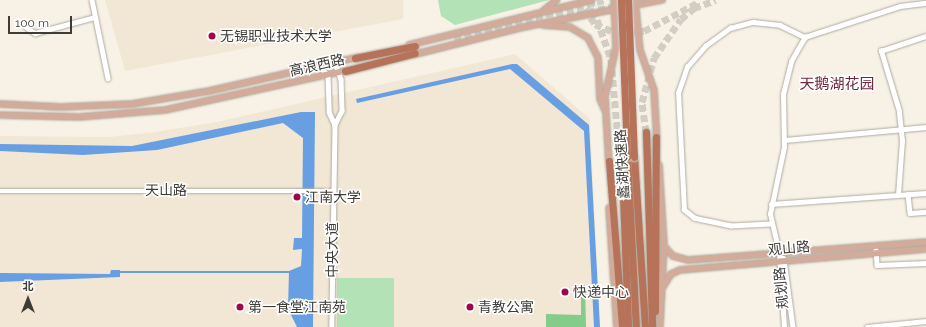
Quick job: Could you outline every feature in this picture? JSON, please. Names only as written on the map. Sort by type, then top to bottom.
[{"type":"highway","name":"蠡湖快速路","points":[[621,0],[630,157],[636,327]]},
{"type":"highway","name":"蠡湖快速路","points":[[633,1],[630,157],[645,327]]},
{"type":"highway","points":[[345,71],[415,50],[355,58]]},
{"type":"highway","points":[[646,132],[653,327]]},
{"type":"highway","points":[[653,327],[656,137]]},
{"type":"highway","points":[[609,161],[622,327]]},
{"type":"highway","points":[[623,195],[628,327]]},
{"type":"main road","points":[[541,12],[557,0]]},
{"type":"main road","name":"高浪西路","points":[[0,104],[61,107],[132,104],[209,91],[355,58],[592,0]]},
{"type":"main road","points":[[614,0],[616,47],[605,96],[608,117],[617,327]]},
{"type":"main road","name":"高浪西路","points":[[0,115],[79,117],[153,112],[328,75],[524,27],[614,8],[633,1],[662,0]]},
{"type":"main road","points":[[633,1],[640,50],[654,90],[664,244],[660,327]]},
{"type":"main road","points":[[524,27],[570,27],[588,38],[596,50],[600,99],[608,117]]},
{"type":"main road","name":"观山路","points":[[662,288],[671,274],[680,270],[876,250],[926,242]]},
{"type":"main road","name":"观山路","points":[[664,244],[666,251],[680,260],[779,253],[926,249]]},
{"type":"street","points":[[92,0],[108,78]]},
{"type":"street","points":[[779,253],[771,224],[771,204],[784,140],[783,94],[791,61],[805,37],[900,6],[926,4]]},
{"type":"street","points":[[26,27],[35,33],[95,17]]},
{"type":"street","points":[[771,224],[731,226],[694,218],[684,210],[678,93],[687,67],[705,46],[730,28],[753,22],[767,23],[780,25],[805,37]]},
{"type":"street","points":[[898,195],[901,130],[899,111],[882,51],[926,36]]},
{"type":"street","points":[[335,62],[336,73],[341,79],[342,111],[335,125]]},
{"type":"street","points":[[319,66],[328,75],[329,112],[335,125]]},
{"type":"street","name":"中央大道","points":[[332,327],[332,191],[335,125]]},
{"type":"street","points":[[784,140],[926,127]]},
{"type":"street","name":"天山路","points":[[0,191],[332,191]]},
{"type":"street","points":[[771,204],[926,193]]},
{"type":"street","points":[[908,194],[910,213],[926,212]]},
{"type":"street","points":[[876,250],[876,265],[926,263]]},
{"type":"street","name":"规划路","points":[[779,253],[793,327]]},
{"type":"street","name":"规划路","points":[[781,260],[784,327]]},
{"type":"street","points":[[867,327],[926,321]]},
{"type":"shaded area","name":"无锡职业技术大学","points":[[105,0],[403,0],[403,19],[125,71]]},
{"type":"shaded area","name":"江南大学","points":[[515,54],[590,119],[600,327],[0,327],[0,136],[109,137],[155,132],[217,122]]},
{"type":"green space","points":[[438,0],[549,0],[455,25],[441,16]]},
{"type":"green space","points":[[337,278],[394,278],[394,327],[337,327]]},
{"type":"green space","points":[[581,285],[585,285],[586,327],[546,327],[546,314],[581,315]]},
{"type":"water","points":[[517,64],[589,125],[600,327],[594,327],[584,131],[510,69],[357,103],[356,99]]},
{"type":"water","points":[[301,112],[315,112],[313,327],[297,327],[288,309],[289,271],[301,266],[302,249],[293,250],[294,238],[302,238],[303,138],[283,123],[157,150],[83,155],[0,151],[0,144],[132,146]]},
{"type":"water","points":[[111,270],[120,270],[120,277],[0,282],[0,273],[110,274]]},
{"type":"waterway","points":[[120,272],[289,272]]},
{"type":"tunnel","points":[[579,0],[595,24],[618,34],[644,31],[697,3]]},
{"type":"tunnel","points":[[590,0],[611,59],[623,195]]},
{"type":"tunnel","points":[[454,37],[605,0]]},
{"type":"tunnel","points":[[557,18],[645,0]]},
{"type":"tunnel","points":[[646,132],[642,102],[654,58],[681,19],[694,8],[716,0]]},
{"type":"place","name":"无锡职业技术大学","points":[[212,36]]},
{"type":"place","name":"江南大学","points":[[297,197]]},
{"type":"place","name":"快递中心","points":[[565,292]]},
{"type":"place","name":"第一食堂江南苑","points":[[240,307]]},
{"type":"place","name":"青教公寓","points":[[470,307]]},
{"type":"district","name":"天鹅湖花园","points":[[837,85]]}]
